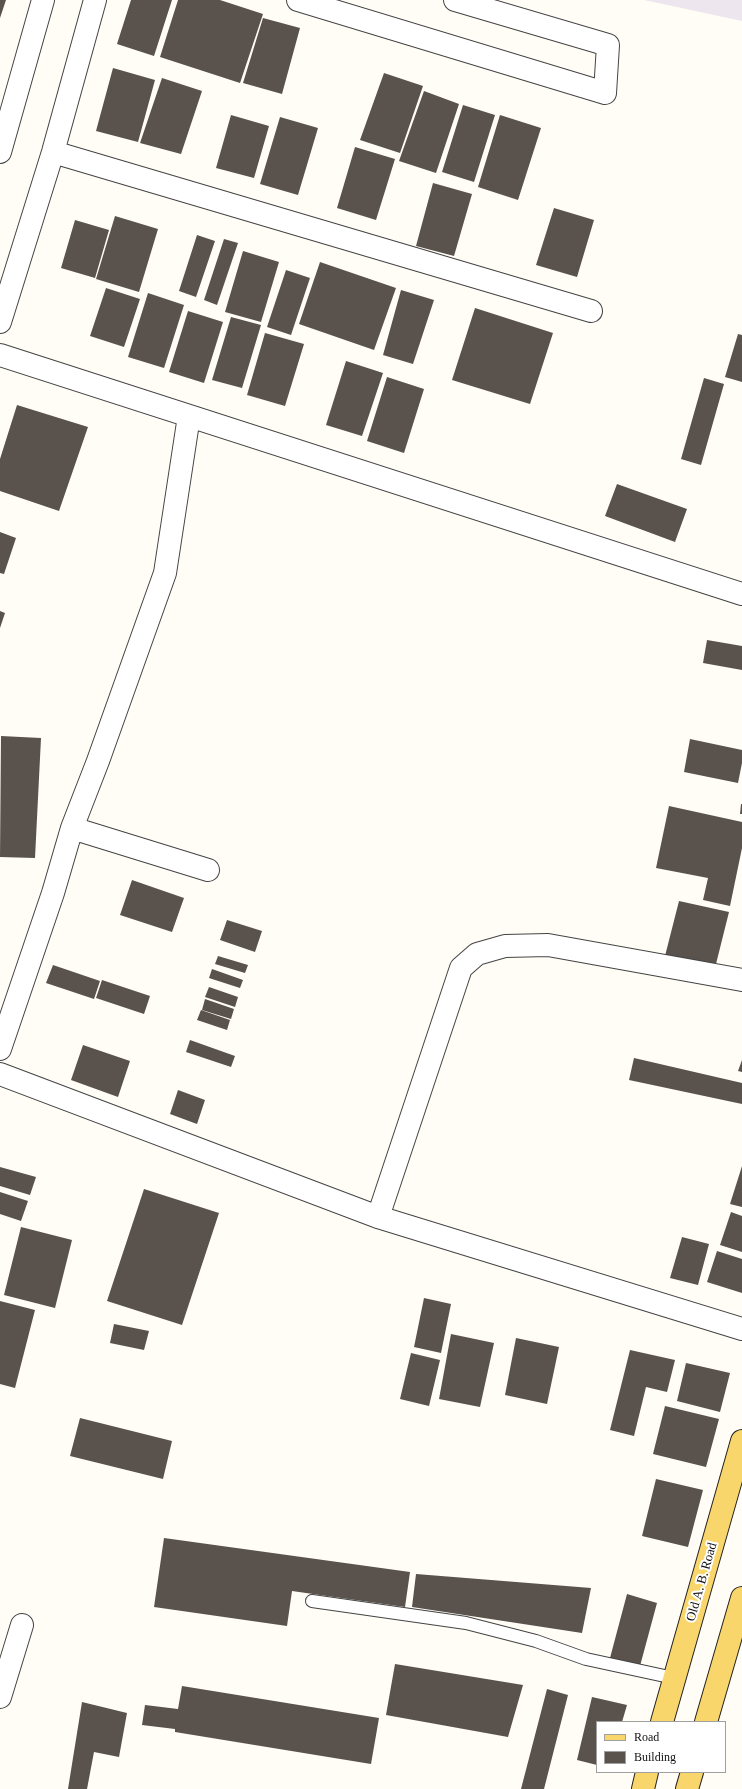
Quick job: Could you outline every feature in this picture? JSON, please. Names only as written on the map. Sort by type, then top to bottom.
[{"type":"main road","name":"Old A. B. Road","points":[[662,1721],[742,1441]]},
{"type":"main road","points":[[706,1721],[739,1621],[742,1598]]},
{"type":"main road","points":[[642,1789],[647,1773]]},
{"type":"main road","points":[[687,1789],[692,1773]]},
{"type":"street","points":[[0,152],[43,0]]},
{"type":"street","points":[[0,322],[53,152],[95,0]]},
{"type":"street","points":[[298,0],[605,92],[608,45],[455,0]]},
{"type":"street","points":[[53,152],[591,311]]},
{"type":"street","points":[[0,355],[742,594]]},
{"type":"street","points":[[0,1049],[53,893],[72,828],[98,761],[165,573],[189,416]]},
{"type":"street","points":[[72,828],[208,870]]},
{"type":"street","points":[[378,1217],[461,968],[477,954],[504,946],[548,945],[742,980]]},
{"type":"street","points":[[0,1074],[378,1217],[742,1329]]},
{"type":"street","points":[[0,1697],[22,1625]]},
{"type":"lane","points":[[312,1601],[466,1623],[536,1641],[586,1659],[674,1678]]},
{"type":"shaded area","points":[[644,0],[742,0],[742,21]]},
{"type":"building","points":[[0,0],[6,0],[0,18]]},
{"type":"building","points":[[131,0],[172,0],[154,56],[117,44]]},
{"type":"building","points":[[178,0],[220,0],[263,14],[240,83],[160,57]]},
{"type":"building","points":[[263,18],[300,28],[282,94],[243,83]]},
{"type":"building","points":[[113,68],[155,80],[138,142],[96,131]]},
{"type":"building","points":[[384,73],[423,86],[400,153],[360,140]]},
{"type":"building","points":[[162,78],[202,91],[181,154],[140,143]]},
{"type":"building","points":[[424,91],[459,104],[436,173],[399,161]]},
{"type":"building","points":[[463,105],[495,115],[474,182],[442,172]]},
{"type":"building","points":[[231,115],[269,126],[254,178],[216,168]]},
{"type":"building","points":[[500,115],[541,128],[518,200],[478,187]]},
{"type":"building","points":[[280,117],[318,128],[298,195],[260,184]]},
{"type":"building","points":[[355,147],[395,159],[376,220],[337,208]]},
{"type":"building","points":[[433,183],[472,194],[454,256],[416,246]]},
{"type":"building","points":[[554,208],[594,220],[577,277],[536,265]]},
{"type":"building","points":[[115,216],[158,229],[139,292],[96,279]]},
{"type":"building","points":[[75,220],[109,230],[95,278],[61,268]]},
{"type":"building","points":[[197,235],[215,241],[196,297],[179,291]]},
{"type":"building","points":[[224,239],[238,243],[217,305],[204,300]]},
{"type":"building","points":[[243,251],[279,262],[261,322],[225,312]]},
{"type":"building","points":[[320,262],[396,288],[374,350],[299,324]]},
{"type":"building","points":[[286,270],[310,278],[291,335],[267,327]]},
{"type":"building","points":[[106,288],[140,299],[124,347],[90,336]]},
{"type":"building","points":[[401,290],[434,300],[413,364],[383,355]]},
{"type":"building","points":[[148,293],[184,305],[164,368],[128,357]]},
{"type":"building","points":[[475,308],[553,333],[530,404],[452,380]]},
{"type":"building","points":[[188,311],[223,322],[204,383],[169,372]]},
{"type":"building","points":[[231,317],[261,325],[242,388],[212,380]]},
{"type":"building","points":[[265,333],[304,344],[285,406],[247,395]]},
{"type":"building","points":[[738,334],[742,335],[742,382],[725,377]]},
{"type":"building","points":[[346,361],[383,373],[362,436],[326,425]]},
{"type":"building","points":[[387,377],[424,389],[404,453],[367,441]]},
{"type":"building","points":[[704,378],[724,384],[701,465],[681,459]]},
{"type":"building","points":[[17,405],[88,427],[59,511],[0,491],[0,459]]},
{"type":"building","points":[[617,484],[687,509],[675,542],[605,516]]},
{"type":"building","points":[[0,532],[16,538],[4,574],[0,573]]},
{"type":"building","points":[[0,611],[5,613],[0,628]]},
{"type":"building","points":[[707,640],[742,646],[742,670],[703,663]]},
{"type":"building","points":[[1,736],[41,738],[35,858],[0,857]]},
{"type":"building","points":[[690,739],[742,750],[742,763],[738,783],[684,772]]},
{"type":"building","points":[[741,804],[742,814],[740,814]]},
{"type":"building","points":[[669,806],[742,822],[742,848],[730,906],[703,900],[708,878],[656,868]]},
{"type":"building","points":[[132,880],[184,898],[172,932],[120,915]]},
{"type":"building","points":[[679,901],[729,912],[715,968],[665,956]]},
{"type":"building","points":[[227,920],[262,931],[255,952],[220,940]]},
{"type":"building","points":[[218,956],[248,965],[245,973],[215,964]]},
{"type":"building","points":[[53,965],[100,981],[94,999],[46,983]]},
{"type":"building","points":[[212,969],[243,980],[240,988],[209,978]]},
{"type":"building","points":[[102,980],[150,996],[144,1014],[96,998]]},
{"type":"building","points":[[209,987],[238,997],[235,1007],[205,997]]},
{"type":"building","points":[[205,999],[234,1009],[231,1019],[202,1010]]},
{"type":"building","points":[[201,1010],[230,1020],[227,1030],[197,1020]]},
{"type":"building","points":[[190,1040],[235,1056],[231,1067],[186,1052]]},
{"type":"building","points":[[83,1045],[130,1061],[118,1097],[71,1080]]},
{"type":"building","points":[[634,1058],[742,1083],[742,1104],[629,1080]]},
{"type":"building","points":[[742,1060],[742,1072],[738,1071]]},
{"type":"building","points":[[178,1090],[205,1100],[197,1124],[170,1114]]},
{"type":"building","points":[[742,1166],[742,1207],[730,1204]]},
{"type":"building","points":[[0,1167],[36,1177],[30,1195],[0,1186]]},
{"type":"building","points":[[144,1189],[219,1213],[182,1325],[107,1301]]},
{"type":"building","points":[[0,1192],[28,1201],[21,1221],[0,1214]]},
{"type":"building","points":[[731,1212],[742,1216],[742,1252],[720,1245]]},
{"type":"building","points":[[21,1227],[72,1240],[55,1308],[4,1295]]},
{"type":"building","points":[[682,1237],[709,1244],[698,1285],[670,1278]]},
{"type":"building","points":[[717,1251],[742,1259],[742,1293],[707,1282]]},
{"type":"building","points":[[424,1298],[451,1304],[441,1353],[414,1347]]},
{"type":"building","points":[[0,1301],[35,1310],[15,1388],[0,1384]]},
{"type":"building","points":[[114,1324],[149,1331],[144,1350],[110,1343]]},
{"type":"building","points":[[451,1334],[494,1343],[480,1407],[439,1399]]},
{"type":"building","points":[[516,1338],[559,1347],[547,1404],[505,1395]]},
{"type":"building","points":[[630,1350],[675,1360],[667,1392],[646,1387],[634,1436],[610,1430]]},
{"type":"building","points":[[411,1353],[440,1360],[429,1406],[400,1399]]},
{"type":"building","points":[[686,1363],[730,1373],[720,1412],[677,1401]]},
{"type":"building","points":[[665,1406],[719,1419],[706,1467],[653,1454]]},
{"type":"building","points":[[80,1418],[172,1441],[163,1479],[70,1456]]},
{"type":"building","points":[[656,1479],[703,1490],[688,1547],[642,1536]]},
{"type":"building","points":[[164,1538],[410,1572],[405,1607],[292,1591],[287,1626],[154,1607]]},
{"type":"building","points":[[416,1574],[591,1588],[582,1633],[412,1607]]},
{"type":"building","points":[[627,1594],[657,1603],[640,1666],[610,1658]]},
{"type":"building","points":[[395,1664],[523,1685],[508,1737],[386,1715]]},
{"type":"building","points":[[182,1686],[379,1718],[371,1764],[175,1732],[175,1729],[142,1725],[145,1705],[178,1709]]},
{"type":"building","points":[[547,1689],[568,1695],[544,1789],[521,1789]]},
{"type":"building","points":[[592,1697],[627,1705],[622,1721],[596,1721],[596,1765],[577,1760]]},
{"type":"building","points":[[82,1702],[127,1713],[119,1757],[94,1752],[87,1789],[68,1789]]}]
